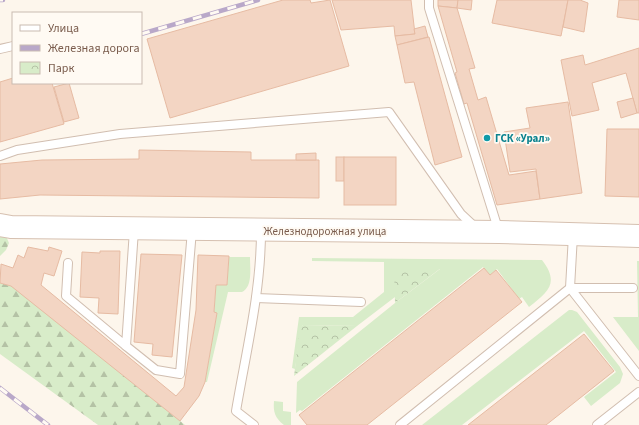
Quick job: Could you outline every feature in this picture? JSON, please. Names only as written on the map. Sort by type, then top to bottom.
[{"type":"street","name":"Железнодорожная улица","points":[[6,226],[192,230],[490,232],[639,236]]},
{"type":"lane","points":[[429,0],[429,8],[490,232]]},
{"type":"lane","points":[[0,49],[12,46]]},
{"type":"lane","points":[[0,156],[17,150],[120,134],[388,112],[461,214],[490,232]]},
{"type":"lane","points":[[126,346],[134,229]]},
{"type":"lane","points":[[68,264],[66,296],[156,370],[180,374],[192,230]]},
{"type":"lane","points":[[254,425],[236,411],[256,298],[261,257],[261,230]]},
{"type":"lane","points":[[573,234],[570,288],[639,376]]},
{"type":"lane","points":[[400,425],[570,288],[633,288]]},
{"type":"lane","points":[[256,298],[361,302]]},
{"type":"lane","points":[[597,425],[639,392]]},
{"type":"green space","points":[[0,232],[6,236],[9,243],[6,250],[0,256]]},
{"type":"green space","points":[[229,257],[250,257],[249,282],[246,290],[242,292],[228,292],[207,382],[205,382],[217,313],[214,312],[216,285],[227,285]]},
{"type":"green space","points":[[312,258],[542,260],[550,275],[551,281],[542,297],[529,307],[522,297],[519,299],[497,269],[490,275],[483,267],[302,411],[300,410],[296,413],[297,382],[395,303],[440,269],[395,269],[395,297],[357,326],[303,325],[301,327],[295,369],[292,368],[299,317],[353,317],[384,292],[384,262],[312,261]]},
{"type":"green space","points":[[637,261],[639,261],[639,351],[613,317],[638,317]]},
{"type":"green space","points":[[441,268],[395,303],[394,269]]},
{"type":"green space","points":[[0,283],[13,286],[185,425],[98,425],[0,354]]},
{"type":"green space","points":[[569,310],[577,312],[620,367],[623,374],[620,383],[591,406],[584,397],[616,372],[584,331],[462,425],[422,425]]},
{"type":"green space","points":[[303,325],[357,326],[294,376],[300,327]]},
{"type":"green space","points":[[274,401],[283,402],[283,411],[291,412],[291,425],[284,425],[278,420],[274,412]]},
{"type":"building","points":[[283,0],[310,0],[311,3],[330,0],[349,66],[170,118],[147,39]]},
{"type":"building","points":[[332,0],[411,0],[415,34],[395,36],[394,26],[341,30]]},
{"type":"building","points":[[438,0],[458,0],[457,8],[438,6]]},
{"type":"building","points":[[458,0],[472,0],[471,10],[457,8]]},
{"type":"building","points":[[497,0],[568,0],[561,36],[492,23]]},
{"type":"building","points":[[568,0],[580,0],[588,3],[584,32],[563,27]]},
{"type":"building","points":[[619,0],[639,0],[639,20],[617,17]]},
{"type":"building","name":"ГСК «Урал»","points":[[438,6],[457,8],[475,68],[469,69],[478,100],[486,97],[509,175],[536,171],[540,199],[497,205],[467,103],[464,104],[455,73],[457,72]]},
{"type":"building","points":[[425,26],[428,37],[397,45],[395,36],[415,34],[414,29]]},
{"type":"building","points":[[429,37],[462,157],[435,165],[414,82],[405,83],[397,45]]},
{"type":"building","points":[[639,48],[639,113],[637,113],[626,73],[592,83],[599,110],[572,116],[561,60],[583,55],[585,65]]},
{"type":"building","points":[[12,78],[12,84],[52,84],[64,124],[0,142],[0,82]]},
{"type":"building","points":[[69,84],[79,118],[64,122],[54,87]]},
{"type":"building","points":[[633,98],[637,113],[621,118],[617,102]]},
{"type":"building","points":[[568,102],[582,193],[540,199],[536,169],[510,172],[504,132],[530,128],[526,108]]},
{"type":"building","points":[[607,129],[639,129],[639,197],[605,196]]},
{"type":"building","points":[[139,150],[251,152],[251,160],[319,160],[319,198],[40,195],[0,199],[0,164],[42,160],[139,159]]},
{"type":"building","points":[[316,153],[316,160],[296,160],[296,154]]},
{"type":"building","points":[[336,157],[344,157],[344,181],[336,181]]},
{"type":"building","points":[[344,157],[396,157],[396,205],[344,205]]},
{"type":"building","points":[[28,247],[48,251],[49,247],[62,251],[54,276],[44,273],[41,285],[176,396],[184,387],[196,310],[198,255],[229,256],[227,285],[216,285],[214,312],[217,313],[205,382],[199,396],[180,421],[11,286],[0,283],[1,264],[13,268],[18,255],[24,258]]},
{"type":"building","points":[[100,251],[120,251],[118,314],[98,313],[99,298],[80,297],[82,252],[100,253]]},
{"type":"building","points":[[141,254],[182,255],[172,357],[152,355],[153,344],[134,342]]},
{"type":"building","points":[[484,268],[490,275],[496,270],[522,302],[367,425],[307,425],[299,415]]},
{"type":"building","points":[[584,334],[614,371],[546,425],[468,425]]},
{"type":"railway","points":[[142,34],[258,0]]},
{"type":"railway","points":[[0,388],[48,425]]},
{"type":"place","name":"ГСК «Урал»","points":[[487,138]]}]
